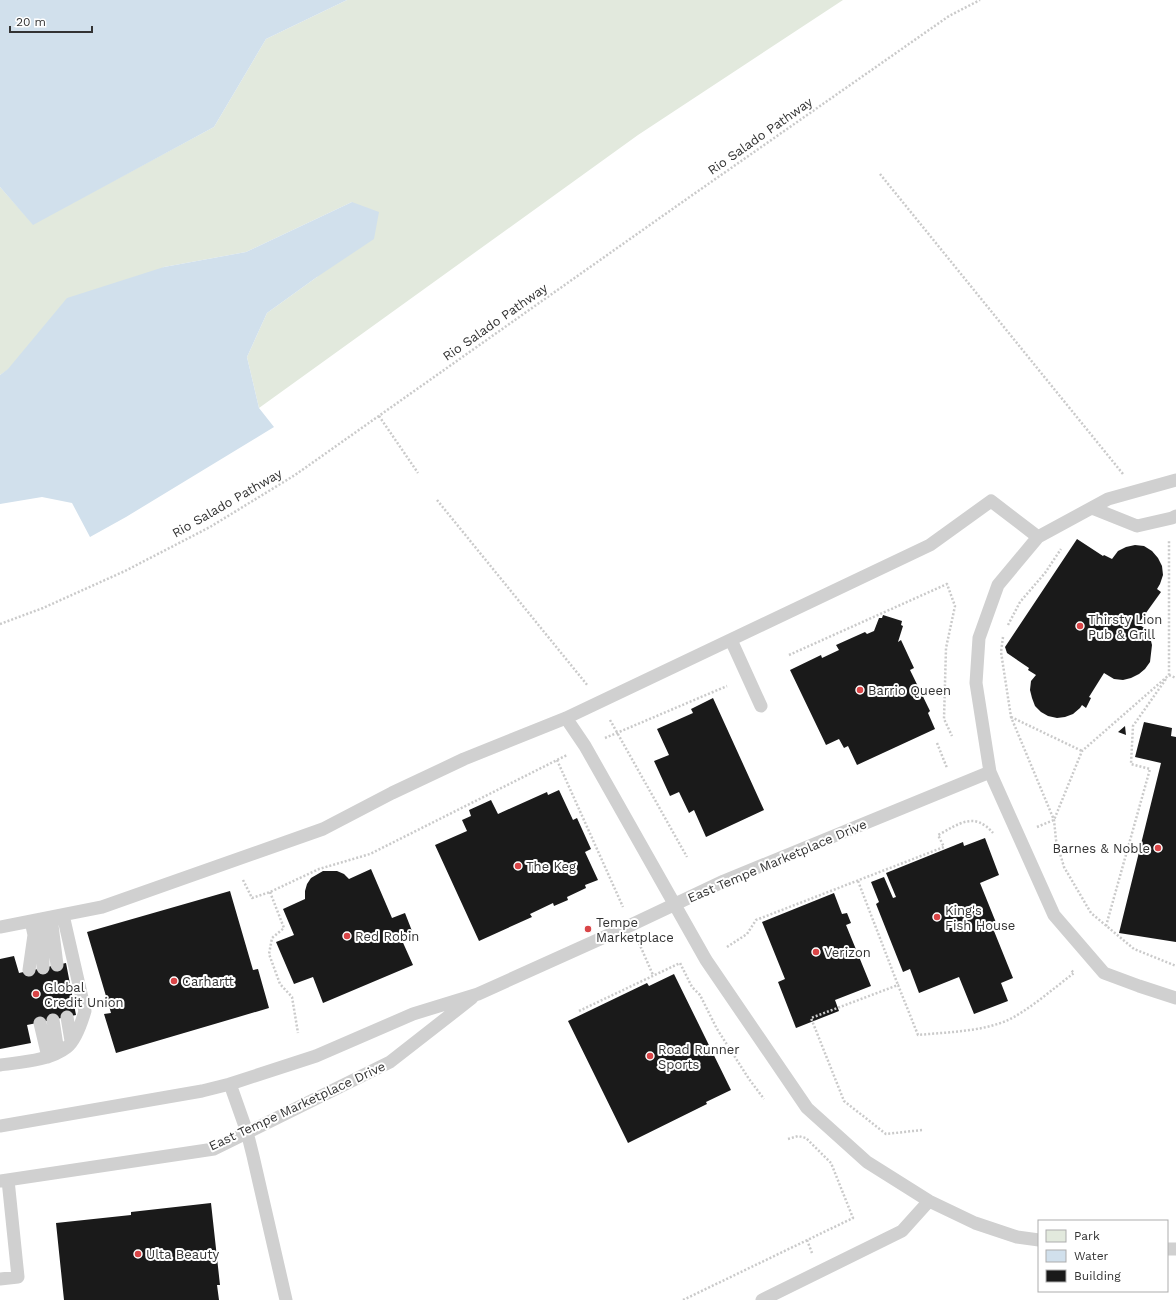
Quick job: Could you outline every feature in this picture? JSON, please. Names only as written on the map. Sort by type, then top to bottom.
[{"type":"lane","points":[[1176,480],[1108,499],[1038,538],[998,585],[979,638],[976,683],[990,772],[1054,915],[1104,973],[1176,998]]},
{"type":"lane","points":[[0,927],[102,907],[323,829],[392,793],[464,759],[566,718],[930,545],[991,501],[1038,538]]},
{"type":"lane","points":[[1092,508],[1138,526],[1176,516]]},
{"type":"lane","points":[[731,640],[761,706]]},
{"type":"lane","points":[[566,718],[585,746],[706,960],[807,1108],[867,1162],[929,1201],[975,1223],[1017,1237],[1038,1240]]},
{"type":"lane","name":"East Tempe Marketplace Drive","points":[[0,1126],[202,1091],[230,1084],[316,1056],[413,1014],[478,994],[724,881],[990,772]]},
{"type":"lane","points":[[47,918],[57,965]]},
{"type":"lane","points":[[43,968],[43,934],[47,918]]},
{"type":"lane","points":[[29,970],[34,935],[47,918]]},
{"type":"lane","points":[[0,1065],[53,1054],[68,1047],[81,1025],[85,1011],[47,918]]},
{"type":"lane","name":"East Tempe Marketplace Drive","points":[[4,1180],[214,1148],[390,1062],[478,994]]},
{"type":"lane","points":[[67,1017],[71,1041]]},
{"type":"lane","points":[[53,1020],[53,1054]]},
{"type":"lane","points":[[40,1022],[53,1054]]},
{"type":"lane","points":[[230,1084],[247,1132],[286,1300]]},
{"type":"lane","points":[[0,1279],[18,1277],[4,1180]]},
{"type":"lane","points":[[762,1300],[902,1231],[929,1201]]},
{"type":"path","name":"Rio Salado Pathway","points":[[0,624],[43,608],[125,571],[210,527],[295,475],[943,21],[980,0]]},
{"type":"path","points":[[880,174],[1124,474]]},
{"type":"path","points":[[379,416],[418,473]]},
{"type":"path","points":[[437,500],[585,681],[618,733],[687,857]]},
{"type":"path","points":[[1106,926],[1150,769],[1131,764],[1133,726],[1169,675],[1169,538]]},
{"type":"path","points":[[1007,626],[1020,602],[1065,545]]},
{"type":"path","points":[[789,655],[947,584],[955,606],[946,648],[944,719],[952,736]]},
{"type":"path","points":[[1004,632],[1002,652],[1011,717],[1054,820],[1056,840],[1064,867],[1091,914],[1134,949],[1176,966]]},
{"type":"path","points":[[1169,675],[1176,678]]},
{"type":"path","points":[[1035,828],[1054,820],[1082,751],[1169,675]]},
{"type":"path","points":[[236,881],[244,879],[252,898],[270,892],[319,869],[370,854],[585,746],[727,686]]},
{"type":"path","points":[[1011,717],[1082,751]]},
{"type":"path","points":[[937,743],[948,769]]},
{"type":"path","points":[[557,760],[653,976]]},
{"type":"path","points":[[727,947],[747,934],[756,920],[944,847],[938,835],[966,821],[983,824],[995,835]]},
{"type":"path","points":[[858,881],[918,1035],[973,1030],[1006,1020],[1034,1004],[1074,973],[1069,968]]},
{"type":"path","points":[[270,892],[284,928],[272,938],[269,954],[280,984],[292,997],[298,1033]]},
{"type":"path","points":[[579,1011],[680,963],[692,987],[700,995],[717,1030],[764,1099]]},
{"type":"path","points":[[898,985],[811,1018],[844,1101],[886,1134],[922,1130]]},
{"type":"path","points":[[683,1300],[853,1218],[831,1163],[806,1138],[798,1136],[788,1139]]},
{"type":"path","points":[[807,1240],[812,1253]]},
{"type":"green space","points":[[347,0],[843,0],[638,135],[259,408],[247,357],[267,313],[317,277],[352,202],[246,252],[164,267],[0,375],[0,187],[33,224],[214,127],[266,39]]},
{"type":"water","points":[[0,0],[347,0],[266,39],[214,127],[33,225],[0,187]]},
{"type":"water","points":[[352,202],[379,212],[374,239],[267,313],[247,357],[259,408],[274,427],[126,517],[90,537],[72,503],[42,497],[0,504],[0,375],[8,369],[67,298],[164,267],[246,252]]},
{"type":"building","name":"Thirsty Lion Pub & Grill","points":[[1077,539],[1103,556],[1104,555],[1112,559],[1118,551],[1126,547],[1135,545],[1144,546],[1152,551],[1158,558],[1162,566],[1163,575],[1157,589],[1161,592],[1138,624],[1146,629],[1152,645],[1150,662],[1145,669],[1131,678],[1123,680],[1114,679],[1104,673],[1089,697],[1091,698],[1086,708],[1082,705],[1073,714],[1057,718],[1048,716],[1035,706],[1030,690],[1031,681],[1036,675],[1028,670],[1029,668],[1007,653],[1005,647]]},
{"type":"building","name":"Barrio Queen","points":[[883,615],[902,621],[901,625],[903,626],[898,642],[901,640],[914,668],[910,670],[930,711],[928,713],[935,729],[857,765],[848,746],[844,748],[839,739],[826,745],[790,670],[821,655],[822,658],[839,650],[836,645],[865,632],[867,634],[874,631],[879,618],[882,618]]},
{"type":"building","points":[[713,698],[764,810],[706,837],[694,810],[689,813],[679,792],[670,796],[654,761],[669,755],[657,729],[693,713],[691,709]]},
{"type":"building","name":"Barnes & Noble","points":[[1144,722],[1172,728],[1171,736],[1176,737],[1176,942],[1119,933],[1161,763],[1135,757]]},
{"type":"building","points":[[1125,726],[1126,735],[1118,732]]},
{"type":"building","name":"The Keg","points":[[559,790],[573,820],[577,818],[591,849],[585,852],[598,880],[585,885],[586,888],[567,897],[568,900],[554,906],[553,903],[530,914],[532,917],[479,941],[435,845],[467,831],[462,820],[471,816],[469,810],[491,800],[498,814],[547,792],[548,795]]},
{"type":"building","name":"King's Fish House","points":[[985,838],[999,875],[980,883],[999,930],[994,931],[1013,978],[1001,983],[1008,1001],[974,1014],[959,977],[919,993],[910,969],[903,972],[876,904],[879,902],[871,882],[884,877],[893,898],[896,897],[886,873],[963,842],[964,846]]},
{"type":"building","name":"Red Robin","points":[[371,869],[392,918],[405,913],[412,931],[400,936],[413,965],[323,1003],[313,977],[294,984],[276,942],[294,935],[283,909],[305,899],[307,884],[311,878],[323,871],[337,871],[344,874],[349,879]]},
{"type":"building","points":[[230,891],[253,970],[258,969],[269,1008],[116,1053],[104,1014],[111,1013],[87,932]]},
{"type":"building","name":"Verizon","points":[[834,893],[842,914],[847,913],[851,923],[846,925],[871,986],[835,1000],[839,1011],[796,1028],[778,982],[785,979],[762,922]]},
{"type":"building","name":"Global Credit Union","points":[[14,956],[19,973],[66,963],[76,1015],[27,1025],[31,1043],[0,1049],[0,959]]},
{"type":"building","name":"Road Runner Sports","points":[[674,974],[731,1090],[706,1102],[707,1104],[628,1143],[568,1021],[647,983],[649,986]]},
{"type":"building","name":"Ulta Beauty","points":[[211,1203],[220,1285],[217,1285],[219,1300],[64,1300],[56,1223],[131,1215],[131,1212]]},
{"type":"place","name":"Thirsty Lion Pub & Grill","points":[[1080,626]]},
{"type":"place","name":"Barrio Queen","points":[[860,690]]},
{"type":"place","name":"Barnes & Noble","points":[[1158,848]]},
{"type":"place","name":"The Keg","points":[[518,866]]},
{"type":"place","name":"King's Fish House","points":[[937,917]]},
{"type":"place","name":"Tempe Marketplace","points":[[588,929]]},
{"type":"place","name":"Red Robin","points":[[347,936]]},
{"type":"place","name":"Verizon","points":[[816,952]]},
{"type":"place","name":"Carhartt","points":[[174,981]]},
{"type":"place","name":"Global Credit Union","points":[[36,994]]},
{"type":"place","name":"Road Runner Sports","points":[[650,1056]]},
{"type":"place","name":"Ulta Beauty","points":[[138,1254]]}]
